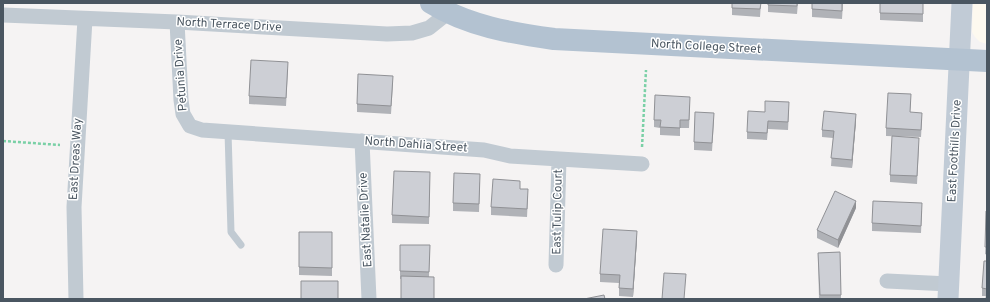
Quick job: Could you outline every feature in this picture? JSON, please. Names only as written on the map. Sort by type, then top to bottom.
[{"type":"main road","name":"North College Street","points":[[440,8],[470,22],[486,27],[515,34],[554,39],[987,60]]},
{"type":"street","name":"East Foothills Drive","points":[[949,292],[962,3]]},
{"type":"street","name":"North Terrace Drive","points":[[3,15],[177,22],[387,34],[412,33],[429,28],[440,8]]},
{"type":"street","name":"East Dreas Way","points":[[76,299],[74,207],[85,19]]},
{"type":"street","name":"Petunia Drive","points":[[177,22],[181,100],[183,114],[190,126]]},
{"type":"street","name":"North Dahlia Street","points":[[190,126],[202,130],[484,150],[510,156],[642,164]]},
{"type":"street","name":"East Natalie Drive","points":[[362,141],[370,299]]},
{"type":"street","name":"East Tulip Court","points":[[556,265],[559,159]]},
{"type":"street","points":[[887,281],[949,292]]},
{"type":"lane","points":[[228,132],[231,232],[241,245]]},
{"type":"path","points":[[642,147],[646,70]]},
{"type":"path","points":[[3,141],[60,145]]},
{"type":"shaded area","points":[[973,3],[987,3],[987,44],[980,42],[972,32]]},
{"type":"building","points":[[732,3],[761,3],[760,9],[732,8]]},
{"type":"building","points":[[768,3],[797,3],[797,6],[768,5]]},
{"type":"building","points":[[812,3],[842,3],[842,11],[812,9]]},
{"type":"building","points":[[880,3],[923,3],[923,14],[880,13]]},
{"type":"building","points":[[251,60],[288,62],[286,98],[249,96]]},
{"type":"building","points":[[358,74],[393,76],[391,106],[357,104]]},
{"type":"building","points":[[888,93],[911,94],[910,112],[922,113],[921,130],[886,128]]},
{"type":"building","points":[[655,95],[690,97],[689,120],[680,120],[680,128],[660,127],[661,120],[654,120]]},
{"type":"building","points":[[765,101],[789,102],[788,122],[768,121],[767,133],[747,132],[748,111],[765,112]]},
{"type":"building","points":[[824,111],[856,114],[852,160],[831,158],[834,131],[822,130]]},
{"type":"building","points":[[695,112],[714,113],[712,143],[694,142]]},
{"type":"building","points":[[892,136],[919,138],[917,176],[890,175]]},
{"type":"building","points":[[394,171],[430,172],[429,217],[392,215]]},
{"type":"building","points":[[454,173],[480,174],[479,204],[453,203]]},
{"type":"building","points":[[493,179],[520,181],[520,189],[528,189],[527,209],[491,207]]},
{"type":"building","points":[[835,191],[856,201],[838,240],[817,230]]},
{"type":"building","points":[[873,201],[922,203],[921,226],[872,223]]},
{"type":"building","points":[[986,211],[987,247],[985,247]]},
{"type":"building","points":[[603,229],[637,231],[633,289],[619,288],[620,275],[600,274]]},
{"type":"building","points":[[299,232],[332,232],[332,268],[299,267]]},
{"type":"building","points":[[400,245],[430,245],[429,272],[400,271]]},
{"type":"building","points":[[840,252],[841,295],[820,295],[818,253]]},
{"type":"building","points":[[984,261],[987,261],[987,289],[982,288]]},
{"type":"building","points":[[664,273],[686,274],[684,299],[662,299]]},
{"type":"building","points":[[401,276],[434,277],[434,299],[401,299]]},
{"type":"building","points":[[301,281],[338,281],[338,299],[301,299]]},
{"type":"building","points":[[604,295],[605,299],[584,299]]}]
